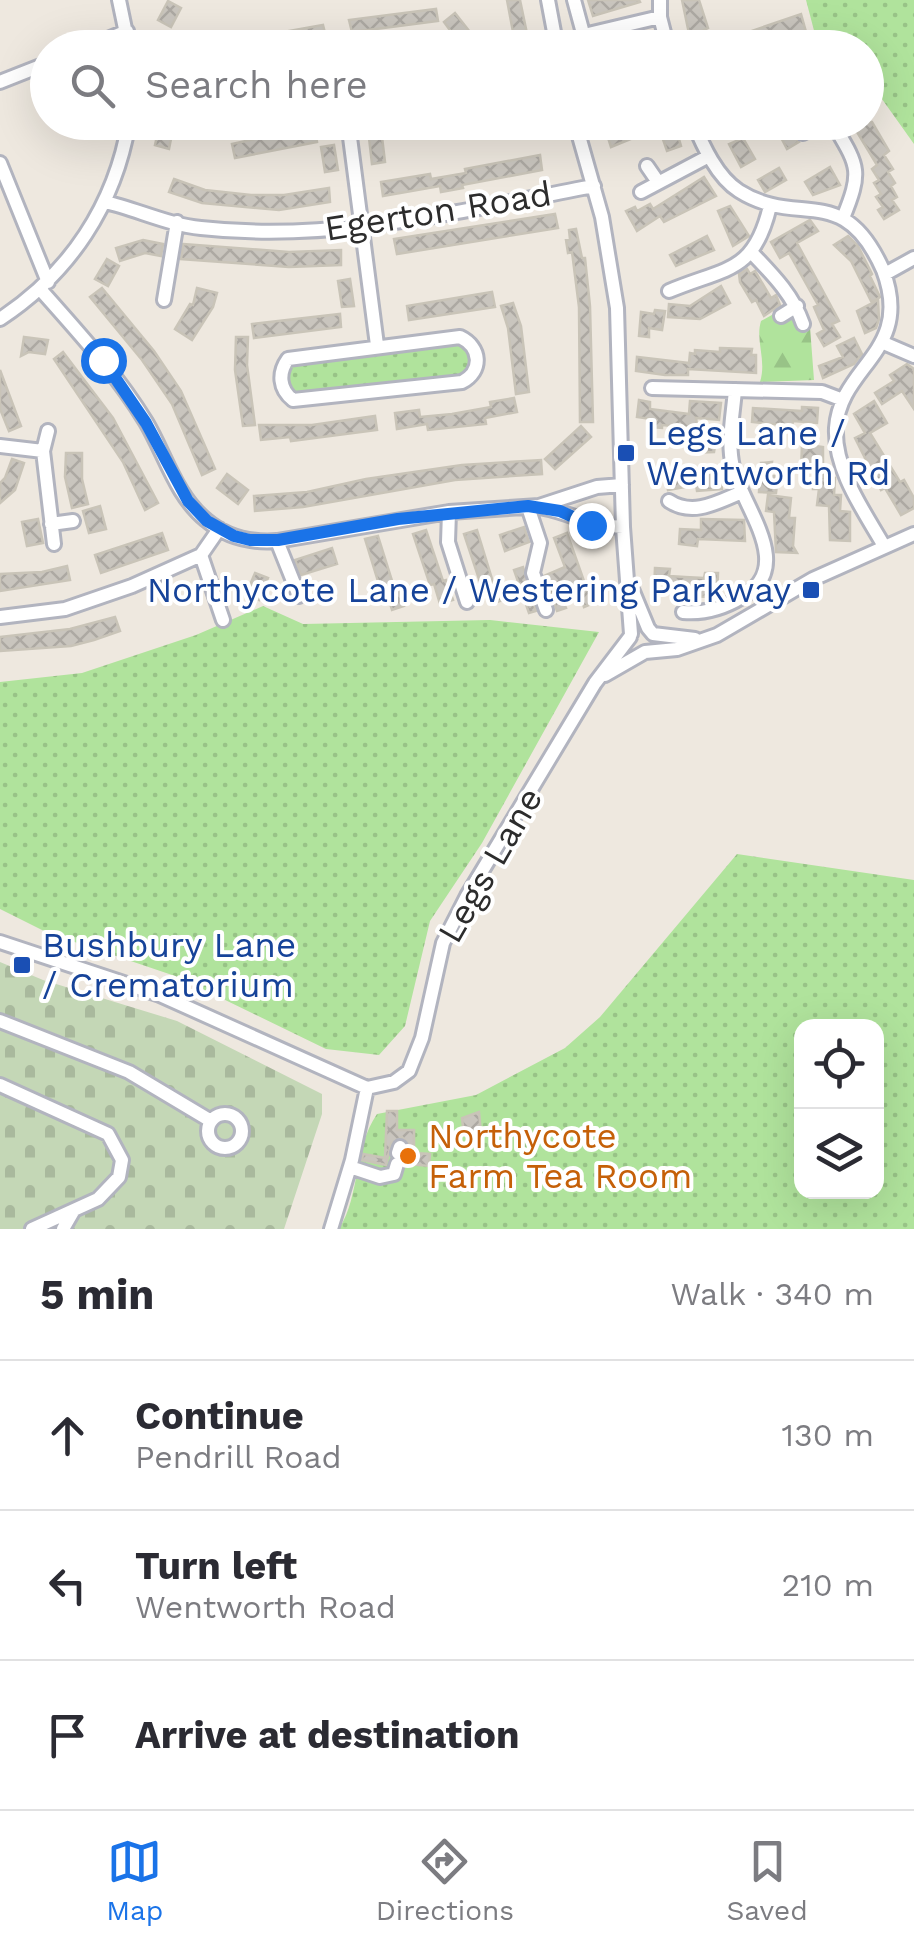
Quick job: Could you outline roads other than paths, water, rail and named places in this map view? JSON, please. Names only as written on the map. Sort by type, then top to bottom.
[{"type":"street","points":[[118,0],[126,30]]},
{"type":"street","points":[[548,0],[553,30]]},
{"type":"street","points":[[574,0],[583,30]]},
{"type":"street","points":[[660,0],[663,30]]},
{"type":"street","points":[[620,30],[660,17]]},
{"type":"street","points":[[0,82],[30,70]]},
{"type":"street","points":[[0,319],[44,286],[82,241],[105,202],[125,140]]},
{"type":"street","points":[[351,140],[377,345]]},
{"type":"street","points":[[580,140],[608,245],[618,308],[623,527],[633,648],[646,652],[677,649],[732,628],[812,579],[914,534]]},
{"type":"street","points":[[701,140],[709,156],[737,190],[770,206],[826,212],[843,218],[862,232],[885,274],[892,309],[886,344],[843,400],[836,430],[840,462],[884,546]]},
{"type":"street","points":[[842,140],[854,160],[857,176],[843,218]]},
{"type":"street","points":[[640,192],[709,156]]},
{"type":"street","points":[[0,163],[44,286],[103,360],[146,423],[188,501],[219,529],[250,540],[278,540],[448,512],[533,506],[597,487],[622,485]]},
{"type":"street","points":[[647,166],[658,182]]},
{"type":"street","name":"Egerton Road","points":[[105,202],[195,228],[254,232],[364,228],[594,186]]},
{"type":"street","points":[[669,291],[688,290],[752,253],[770,206]]},
{"type":"street","points":[[164,300],[177,222]]},
{"type":"street","points":[[752,253],[783,286],[797,306],[803,324]]},
{"type":"street","points":[[885,274],[914,258]]},
{"type":"street","points":[[781,316],[797,306]]},
{"type":"street","points":[[460,337],[470,342],[477,366],[473,376],[462,382],[293,400],[285,394],[280,370],[288,358],[377,345],[460,337]]},
{"type":"street","points":[[886,344],[914,356]]},
{"type":"street","points":[[652,388],[668,394],[735,390],[822,392],[843,400]]},
{"type":"street","points":[[683,612],[696,613],[731,604],[754,591],[763,579],[764,542],[733,466],[730,445],[735,390]]},
{"type":"street","points":[[48,431],[43,451],[54,544]]},
{"type":"street","points":[[0,446],[43,451]]},
{"type":"street","points":[[669,500],[681,513],[706,508],[742,492]]},
{"type":"street","points":[[533,506],[591,525],[623,527]]},
{"type":"street","points":[[533,506],[540,543],[533,573],[546,610]]},
{"type":"street","points":[[448,512],[448,542],[467,602]]},
{"type":"street","points":[[51,524],[73,521]]},
{"type":"street","points":[[0,617],[65,609],[132,586],[202,554],[219,529]]},
{"type":"street","points":[[278,540],[298,596]]},
{"type":"street","points":[[202,554],[222,620]]},
{"type":"street","points":[[626,574],[651,631],[654,644],[646,652]]},
{"type":"street","points":[[630,636],[638,628],[701,640]]},
{"type":"street","name":"Legs Lane","points":[[368,1088],[394,1082],[409,1071],[422,1038],[443,943],[594,683],[630,636]]},
{"type":"street","name":"Legs Lane","points":[[594,683],[625,661],[646,652]]},
{"type":"street","points":[[0,942],[160,995],[368,1088],[331,1229]]},
{"type":"street","points":[[0,1021],[129,1072],[211,1121]]},
{"type":"street","points":[[0,1085],[108,1134],[122,1160],[111,1189],[32,1229]]},
{"type":"street","points":[[350,1167],[386,1177],[394,1174],[398,1155]]},
{"type":"street","points":[[63,1229],[74,1210]]},
{"type":"place","name":"Legs Lane / Wentworth Rd","points":[[626,453]]},
{"type":"place","name":"Northycote Lane / Westering Parkway","points":[[811,590]]},
{"type":"place","name":"Bushbury Lane / Crematorium","points":[[22,965]]},
{"type":"place","name":"Northycote Farm Tea Room","points":[[408,1156]]}]
